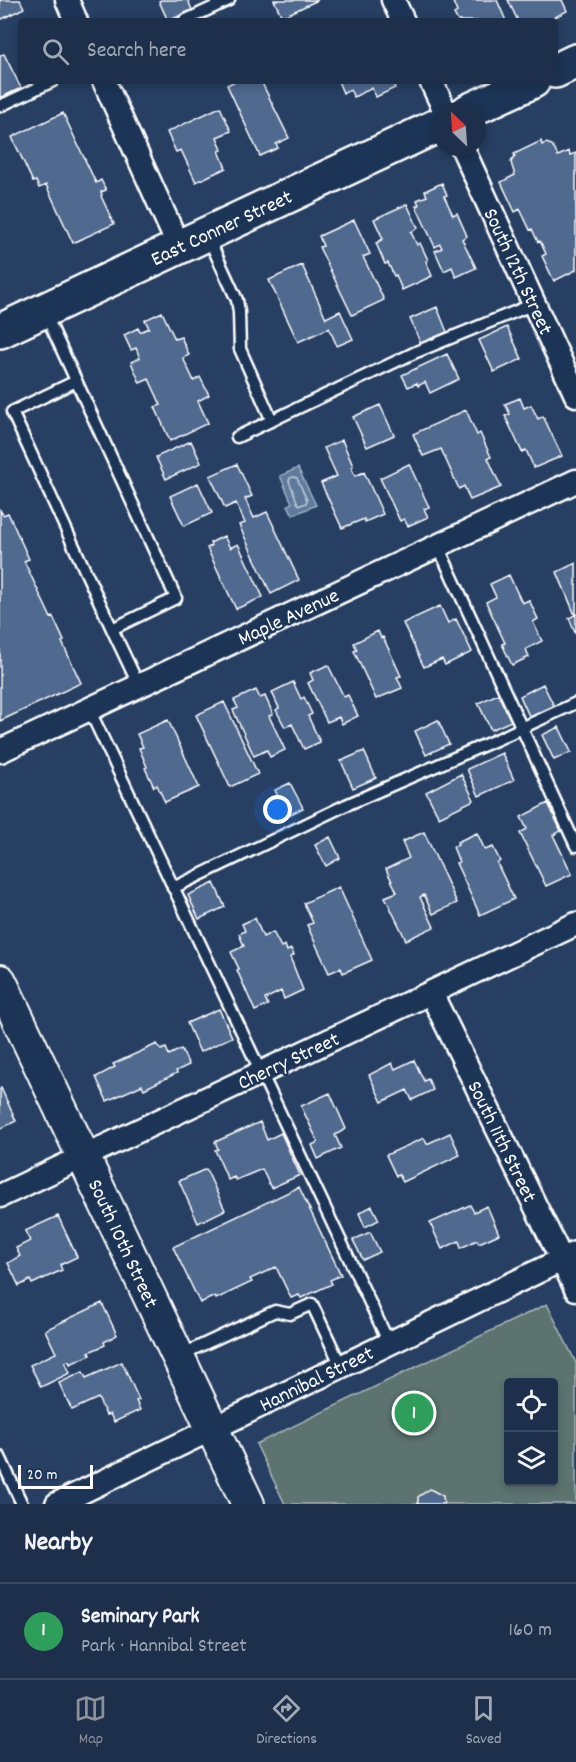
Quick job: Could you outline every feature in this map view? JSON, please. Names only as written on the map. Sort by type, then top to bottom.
[{"type":"main road","points":[[558,70],[576,61]]},
{"type":"main road","points":[[486,103],[526,84]]},
{"type":"main road","name":"East Conner Street","points":[[0,331],[432,128]]},
{"type":"main road","name":"South 10th Street","points":[[0,981],[248,1504]]},
{"type":"street","points":[[67,0],[75,18]]},
{"type":"street","points":[[393,0],[402,18]]},
{"type":"street","points":[[106,84],[193,240]]},
{"type":"street","points":[[432,84],[441,102]]},
{"type":"street","name":"South 12th Street","points":[[466,156],[574,387]]},
{"type":"street","name":"Maple Avenue","points":[[0,751],[576,481]]},
{"type":"street","name":"Cherry Street","points":[[0,1196],[576,924]]},
{"type":"street","name":"South 11th Street","points":[[431,993],[569,1256],[576,1289]]},
{"type":"street","name":"Hannibal Street","points":[[57,1504],[569,1256]]},
{"type":"lane","points":[[190,18],[229,0]]},
{"type":"lane","points":[[0,106],[47,84]]},
{"type":"lane","points":[[193,240],[237,300],[240,349],[272,421]]},
{"type":"lane","points":[[237,437],[416,352],[534,304]]},
{"type":"lane","points":[[44,310],[176,598],[112,629]]},
{"type":"lane","points":[[76,381],[12,412],[139,686]]},
{"type":"lane","points":[[438,546],[576,846]]},
{"type":"lane","points":[[173,888],[346,805],[576,703]]},
{"type":"lane","points":[[90,709],[389,1343]]},
{"type":"lane","points":[[178,1356],[275,1311],[290,1314],[312,1304],[341,1366]]},
{"type":"lane","points":[[0,1457],[22,1504]]},
{"type":"green space","points":[[547,1304],[576,1363],[576,1504],[285,1504],[256,1444]]},
{"type":"water","points":[[298,468],[316,505],[293,515],[288,505],[292,503],[280,476]]},
{"type":"building","points":[[0,0],[20,0],[24,8],[0,20]]},
{"type":"building","points":[[188,0],[192,10],[175,18],[167,18],[159,1]]},
{"type":"building","points":[[274,0],[318,0],[282,17]]},
{"type":"building","points":[[457,0],[497,0],[505,18],[456,18],[454,14],[457,12],[453,2]]},
{"type":"building","points":[[508,0],[562,0],[567,11],[553,18],[517,18]]},
{"type":"building","points":[[4,54],[21,88],[0,98],[0,55]]},
{"type":"building","points":[[262,84],[289,138],[276,144],[278,148],[260,156],[227,85]]},
{"type":"building","points":[[339,84],[393,84],[395,88],[376,97],[372,88],[354,97],[350,90],[343,93]]},
{"type":"building","points":[[220,107],[231,131],[217,137],[222,150],[219,151],[226,168],[196,182],[181,150],[176,152],[167,132]]},
{"type":"building","points":[[63,113],[96,183],[101,180],[106,190],[101,192],[101,196],[114,224],[73,243],[46,185],[39,188],[36,181],[33,182],[12,137]]},
{"type":"building","points":[[541,141],[542,145],[546,143],[552,145],[558,156],[569,151],[570,155],[576,153],[576,270],[554,281],[542,256],[546,254],[540,241],[538,242],[532,229],[530,230],[520,209],[515,212],[501,182],[515,175],[511,162],[514,154]]},
{"type":"building","points":[[442,183],[447,195],[444,196],[453,215],[457,213],[467,236],[462,239],[476,268],[456,277],[452,267],[444,271],[435,251],[442,248],[440,244],[435,247],[416,206],[419,205],[417,200],[427,196],[425,191]]},
{"type":"building","points":[[407,204],[418,228],[411,232],[417,245],[420,243],[432,276],[402,290],[396,275],[394,276],[388,263],[385,264],[376,243],[383,239],[374,219]]},
{"type":"building","points":[[354,220],[370,254],[363,257],[384,300],[352,315],[319,247],[323,246],[319,236]]},
{"type":"building","points":[[302,265],[326,318],[340,311],[353,339],[337,346],[329,328],[298,342],[269,280]]},
{"type":"building","points":[[437,307],[447,332],[421,344],[410,319]]},
{"type":"building","points":[[162,312],[175,339],[181,337],[189,355],[183,358],[194,381],[200,377],[209,395],[198,401],[208,423],[170,441],[155,407],[161,405],[149,379],[140,383],[131,362],[140,358],[136,348],[131,350],[124,335],[138,328],[140,332],[149,328],[145,320]]},
{"type":"building","points":[[507,327],[522,359],[494,372],[479,340]]},
{"type":"building","points":[[447,354],[459,379],[430,393],[425,382],[418,386],[417,383],[408,387],[402,375]]},
{"type":"building","points":[[520,398],[524,408],[531,405],[538,419],[543,416],[562,456],[534,468],[526,450],[522,452],[505,416],[510,414],[505,404]]},
{"type":"building","points":[[380,405],[394,435],[367,447],[353,417]]},
{"type":"building","points":[[466,410],[477,435],[480,433],[491,457],[488,458],[501,487],[470,500],[464,486],[459,489],[441,449],[423,456],[413,434]]},
{"type":"building","points":[[342,440],[355,476],[364,472],[383,514],[342,528],[321,483],[337,476],[324,448]]},
{"type":"building","points":[[191,441],[201,463],[166,479],[156,457]]},
{"type":"building","points":[[237,464],[252,496],[245,499],[254,518],[267,512],[299,580],[271,594],[239,525],[245,523],[236,503],[225,508],[210,476]]},
{"type":"building","points":[[409,464],[429,507],[424,509],[428,517],[408,526],[404,519],[400,521],[380,478]]},
{"type":"building","points":[[198,483],[212,513],[184,526],[170,496]]},
{"type":"building","points":[[0,510],[3,515],[8,513],[29,559],[24,561],[51,618],[53,617],[81,683],[0,721]]},
{"type":"building","points":[[224,536],[230,548],[238,544],[263,597],[236,609],[207,548],[211,546],[210,543]]},
{"type":"building","points":[[576,563],[576,635],[569,618],[575,615],[557,572]]},
{"type":"building","points":[[509,575],[522,603],[529,600],[538,619],[533,622],[542,641],[526,649],[529,657],[512,665],[502,644],[505,643],[486,602],[496,597],[490,584]]},
{"type":"building","points":[[440,606],[448,623],[456,619],[472,652],[445,665],[442,659],[424,667],[403,623]]},
{"type":"building","points":[[378,631],[401,676],[397,677],[402,688],[376,699],[354,651],[357,650],[354,643]]},
{"type":"building","points":[[328,665],[344,697],[348,695],[358,716],[342,724],[339,717],[327,722],[308,683],[313,680],[310,673]]},
{"type":"building","points":[[293,682],[301,699],[304,697],[312,714],[308,716],[320,742],[304,749],[292,724],[285,727],[276,710],[279,708],[272,692]]},
{"type":"building","points":[[543,684],[554,706],[530,718],[520,696]]},
{"type":"building","points":[[256,690],[260,698],[265,696],[273,714],[269,716],[285,750],[270,757],[267,750],[254,756],[233,710],[238,708],[234,700]]},
{"type":"building","points":[[498,694],[511,721],[491,730],[478,703]]},
{"type":"building","points":[[224,702],[258,774],[230,787],[196,715]]},
{"type":"building","points":[[168,720],[199,787],[165,802],[157,785],[154,787],[145,768],[147,767],[139,748],[143,747],[137,734]]},
{"type":"building","points":[[438,720],[449,744],[426,755],[415,731]]},
{"type":"building","points":[[559,727],[571,752],[554,760],[542,735]]},
{"type":"building","points":[[364,751],[376,778],[353,788],[341,761]]},
{"type":"building","points":[[502,753],[514,780],[479,796],[467,769]]},
{"type":"building","points":[[461,774],[474,800],[439,817],[426,792]]},
{"type":"building","points":[[290,783],[303,808],[287,816],[275,790]]},
{"type":"building","points":[[548,803],[561,831],[553,835],[572,874],[546,886],[520,833],[527,829],[521,817]]},
{"type":"building","points":[[424,832],[457,903],[433,914],[424,895],[420,897],[434,927],[406,940],[385,897],[397,892],[386,869],[409,858],[402,842]]},
{"type":"building","points":[[477,833],[485,850],[493,847],[500,861],[497,863],[514,899],[480,915],[456,863],[459,862],[453,847],[458,845],[457,842]]},
{"type":"building","points":[[330,837],[340,858],[326,866],[315,845]]},
{"type":"building","points":[[214,883],[225,907],[199,919],[188,895]]},
{"type":"building","points":[[339,887],[372,960],[343,973],[341,968],[329,973],[307,925],[313,923],[304,903]]},
{"type":"building","points":[[255,918],[263,937],[273,932],[281,947],[285,945],[287,951],[291,949],[294,955],[290,957],[303,990],[284,999],[281,991],[265,999],[268,1005],[255,1011],[231,952],[244,946],[239,934],[245,931],[242,924]]},
{"type":"building","points":[[219,1009],[232,1037],[200,1052],[187,1023]]},
{"type":"building","points":[[157,1044],[161,1050],[166,1048],[169,1055],[181,1049],[189,1065],[144,1089],[142,1085],[107,1101],[96,1077],[115,1067],[113,1064]]},
{"type":"building","points":[[414,1060],[424,1081],[428,1079],[433,1090],[412,1100],[407,1090],[382,1102],[369,1075],[392,1063],[395,1069]]},
{"type":"building","points":[[0,1089],[16,1121],[0,1129]]},
{"type":"building","points":[[330,1093],[346,1129],[335,1135],[341,1148],[318,1159],[312,1145],[318,1142],[301,1106]]},
{"type":"building","points":[[260,1122],[267,1140],[281,1133],[300,1175],[271,1188],[262,1169],[236,1180],[234,1177],[228,1180],[215,1150],[218,1149],[215,1142]]},
{"type":"building","points":[[450,1133],[460,1155],[403,1182],[399,1175],[396,1176],[386,1155],[424,1138],[427,1144]]},
{"type":"building","points":[[206,1169],[225,1210],[198,1223],[179,1181]]},
{"type":"building","points":[[299,1187],[341,1275],[330,1280],[332,1284],[301,1298],[299,1295],[291,1298],[276,1267],[250,1279],[252,1282],[216,1299],[215,1296],[200,1303],[173,1247]]},
{"type":"building","points":[[470,1205],[474,1212],[487,1206],[499,1234],[479,1243],[477,1240],[461,1248],[459,1241],[442,1249],[430,1223]]},
{"type":"building","points":[[372,1206],[379,1220],[365,1227],[359,1213]]},
{"type":"building","points":[[58,1216],[77,1257],[60,1265],[62,1270],[32,1284],[30,1280],[19,1286],[8,1263],[20,1256],[16,1248],[30,1241],[25,1231]]},
{"type":"building","points":[[370,1232],[380,1252],[363,1260],[353,1240]]},
{"type":"building","points":[[102,1303],[117,1335],[104,1342],[105,1345],[89,1352],[91,1355],[70,1364],[69,1361],[65,1362],[70,1373],[41,1387],[30,1365],[56,1353],[45,1330]]},
{"type":"building","points":[[122,1362],[139,1400],[136,1401],[140,1410],[114,1422],[110,1414],[106,1415],[98,1398],[72,1410],[59,1383],[83,1372],[86,1378]]},
{"type":"building","points":[[430,1489],[443,1496],[444,1504],[418,1504],[418,1497]]},
{"type":"place","name":"Seminary Park","points":[[414,1413]]}]
